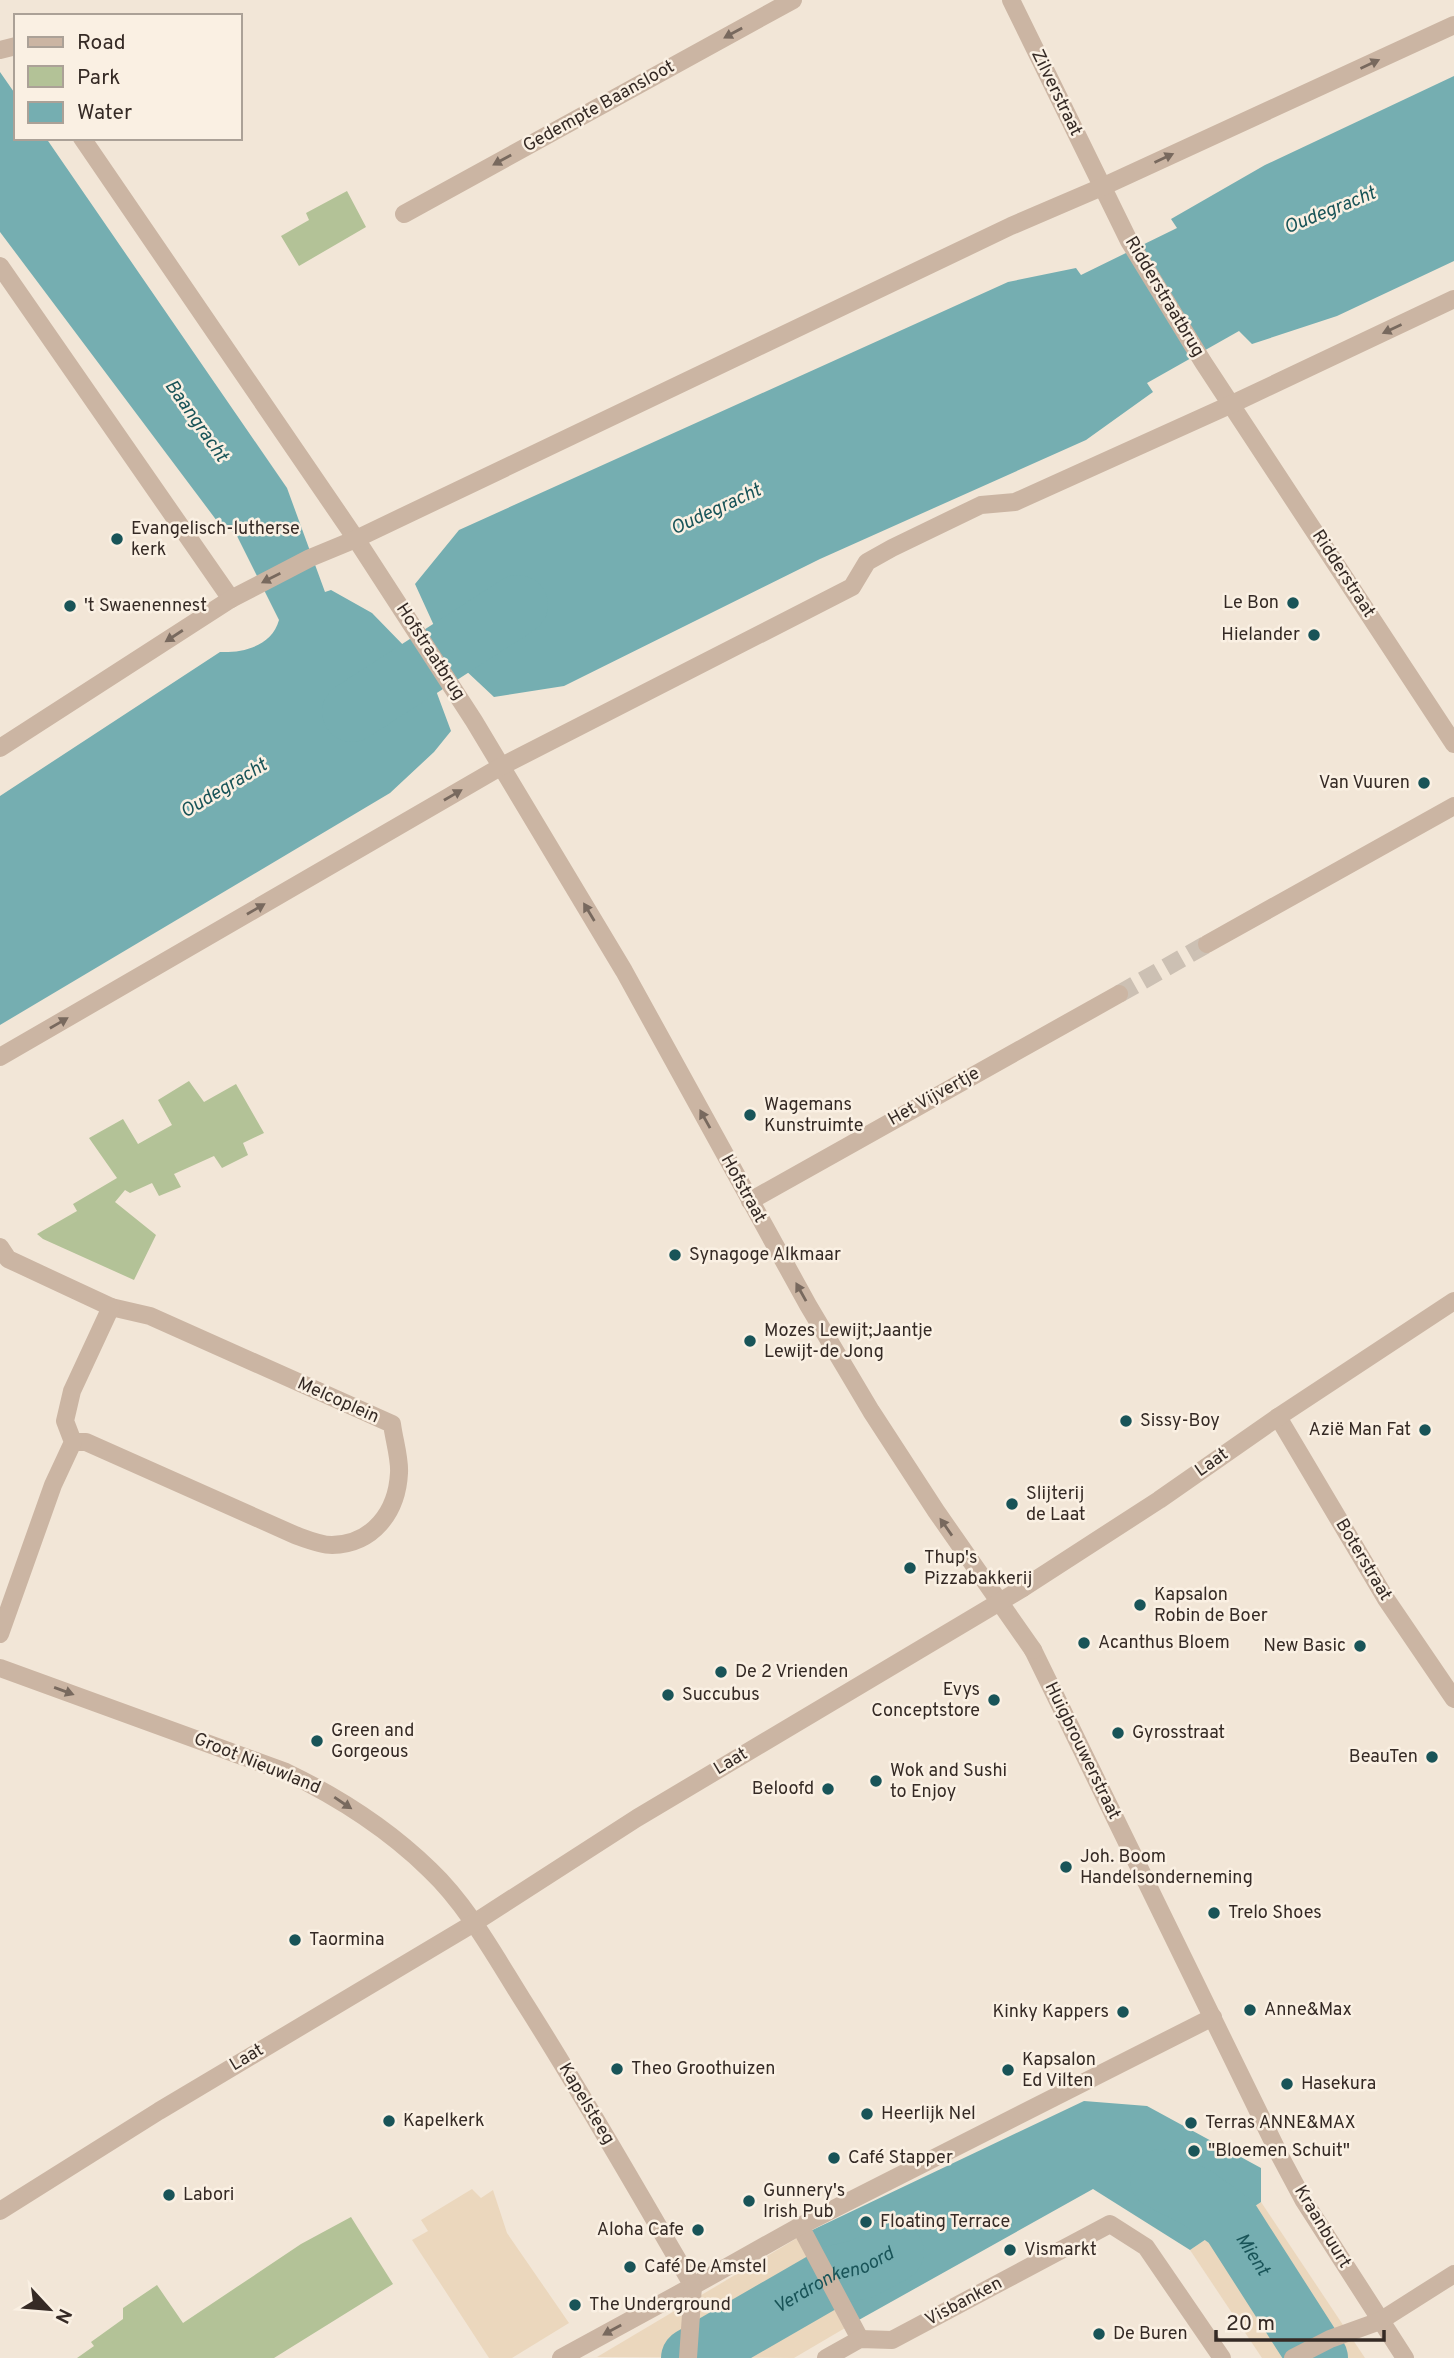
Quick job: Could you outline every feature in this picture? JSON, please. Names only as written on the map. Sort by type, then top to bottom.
[{"type":"street","name":"Gedempte Baansloot","points":[[404,214],[793,0]]},
{"type":"street","name":"Zilverstraat","points":[[1011,0],[1101,187]]},
{"type":"street","points":[[0,748],[231,599],[310,558],[356,539],[1010,226],[1454,25]]},
{"type":"street","points":[[83,140],[356,539]]},
{"type":"street","name":"Ridderstraatbrug","points":[[1101,187],[1129,242],[1232,404]]},
{"type":"street","points":[[0,266],[231,599]]},
{"type":"street","points":[[0,1057],[502,766],[852,587],[867,562],[892,548],[981,505],[1015,502],[1232,404],[1454,299]]},
{"type":"street","name":"Ridderstraat","points":[[1232,404],[1454,744]]},
{"type":"street","name":"Hofstraatbrug","points":[[356,539],[502,766]]},
{"type":"street","name":"Hofstraat","points":[[502,766],[624,971],[750,1201],[871,1411],[999,1603]]},
{"type":"street","points":[[1207,944],[1454,806]]},
{"type":"street","name":"Het Vijvertje","points":[[750,1201],[1119,994]]},
{"type":"street","name":"Melcoplein","points":[[0,1247],[8,1259],[111,1307],[150,1316],[392,1424],[400,1471],[395,1501],[381,1524],[357,1541],[330,1545],[295,1535],[86,1442],[73,1442]]},
{"type":"street","name":"Laat","points":[[0,2211],[159,2110],[474,1923],[637,1818],[1023,1588],[1159,1500],[1454,1301]]},
{"type":"street","points":[[0,1634],[53,1485],[73,1442],[65,1422],[72,1391],[111,1307]]},
{"type":"street","name":"Boterstraat","points":[[1278,1418],[1386,1600],[1454,1699]]},
{"type":"street","name":"Huigbrouwerstraat","points":[[999,1603],[1032,1650],[1213,2017]]},
{"type":"street","name":"Groot Nieuwland","points":[[0,1668],[286,1772],[326,1791],[369,1820],[431,1871],[474,1923]]},
{"type":"street","name":"Kapelsteeg","points":[[474,1923],[550,2042],[693,2286]]},
{"type":"street","points":[[561,2358],[800,2226],[1213,2017]]},
{"type":"street","name":"Kraanbuurt","points":[[1213,2017],[1304,2201],[1380,2321]]},
{"type":"street","name":"Visbanken","points":[[856,2331],[892,2340],[1110,2224],[1146,2247],[1223,2358]]},
{"type":"street","points":[[800,2226],[856,2331],[826,2358]]},
{"type":"street","points":[[1293,2358],[1330,2339],[1380,2321],[1454,2274]]},
{"type":"street","points":[[688,2358],[693,2286]]},
{"type":"street","points":[[1380,2321],[1405,2358]]},
{"type":"green space","points":[[347,191],[366,227],[299,266],[281,236],[309,220],[306,213]]},
{"type":"green space","points":[[189,1081],[204,1102],[236,1084],[264,1133],[243,1143],[248,1155],[222,1168],[214,1156],[174,1174],[181,1187],[159,1196],[152,1183],[130,1193],[125,1190],[115,1202],[156,1235],[134,1280],[37,1234],[77,1211],[73,1204],[117,1178],[89,1138],[123,1119],[138,1144],[172,1125],[158,1100]]},
{"type":"green space","points":[[351,2217],[393,2284],[274,2358],[77,2358],[94,2346],[91,2342],[123,2319],[123,2308],[157,2285],[183,2323],[301,2244]]},
{"type":"shaded area","points":[[472,2189],[481,2198],[493,2190],[507,2233],[569,2323],[512,2358],[489,2358],[412,2240],[428,2231],[421,2220]]},
{"type":"shaded area","points":[[1261,2202],[1365,2358],[1262,2358],[1190,2250]]},
{"type":"shaded area","points":[[804,2234],[857,2321],[794,2358],[597,2357]]},
{"type":"water","name":"Baangracht","points":[[0,72],[14,92],[14,140],[47,140],[287,488],[325,592],[331,590],[372,613],[409,651],[435,688],[451,731],[434,752],[390,793],[0,1025],[0,796],[220,652],[247,649],[263,642],[270,636],[279,620],[236,534],[217,521],[0,232]]},
{"type":"water","points":[[1454,76],[1454,261],[1337,316],[1252,344],[1239,331],[1147,383],[1153,392],[1086,440],[820,559],[564,686],[494,697],[463,668],[436,630],[415,584],[459,530],[1008,282],[1076,268],[1081,275],[1177,228],[1171,219],[1265,165]]},
{"type":"water","points":[[1084,2101],[1147,2106],[1261,2168],[1261,2202],[1190,2250],[1093,2189],[857,2321],[804,2234]]},
{"type":"waterway","name":"Oudegracht","points":[[352,712],[518,605]]},
{"type":"waterway","name":"Mient","points":[[1160,2179],[1199,2199],[1231,2222],[1318,2358]]},
{"type":"waterway","name":"Verdronkenoord","points":[[691,2358],[835,2275],[862,2269],[894,2252]]},
{"type":"tunnel","points":[[1119,994],[1207,944]]},
{"type":"place","name":"Evangelisch-lutherse kerk","points":[[117,539]]},
{"type":"place","name":"Le Bon","points":[[1293,603]]},
{"type":"place","name":"'t Swaenennest","points":[[70,606]]},
{"type":"place","name":"Hielander","points":[[1314,635]]},
{"type":"place","name":"Van Vuuren","points":[[1424,783]]},
{"type":"place","name":"Wagemans Kunstruimte","points":[[750,1115]]},
{"type":"place","name":"Synagoge Alkmaar","points":[[675,1255]]},
{"type":"place","name":"Mozes Lewijt;Jaantje Lewijt-de Jong","points":[[750,1341]]},
{"type":"place","name":"Sissy-Boy","points":[[1126,1421]]},
{"type":"place","name":"Azië Man Fat","points":[[1425,1430]]},
{"type":"place","name":"Slijterij de Laat","points":[[1012,1504]]},
{"type":"place","name":"Thup's Pizzabakkerij","points":[[910,1568]]},
{"type":"place","name":"Kapsalon Robin de Boer","points":[[1140,1605]]},
{"type":"place","name":"Acanthus Bloem","points":[[1084,1643]]},
{"type":"place","name":"New Basic","points":[[1360,1646]]},
{"type":"place","name":"De 2 Vrienden","points":[[721,1672]]},
{"type":"place","name":"Succubus","points":[[668,1695]]},
{"type":"place","name":"Evys Conceptstore","points":[[994,1700]]},
{"type":"place","name":"Gyrosstraat","points":[[1118,1733]]},
{"type":"place","name":"Green and Gorgeous","points":[[317,1741]]},
{"type":"place","name":"BeauTen","points":[[1432,1757]]},
{"type":"place","name":"Wok and Sushi to Enjoy","points":[[876,1781]]},
{"type":"place","name":"Beloofd","points":[[828,1789]]},
{"type":"place","name":"Joh. Boom Handelsonderneming","points":[[1066,1867]]},
{"type":"place","name":"Trelo Shoes","points":[[1214,1913]]},
{"type":"place","name":"Taormina","points":[[295,1940]]},
{"type":"place","name":"Anne&Max","points":[[1250,2010]]},
{"type":"place","name":"Kinky Kappers","points":[[1123,2012]]},
{"type":"place","name":"Theo Groothuizen","points":[[617,2069]]},
{"type":"place","name":"Kapsalon Ed Vilten","points":[[1008,2070]]},
{"type":"place","name":"Hasekura","points":[[1287,2084]]},
{"type":"place","name":"Heerlijk Nel","points":[[867,2114]]},
{"type":"place","name":"Kapelkerk","points":[[389,2121]]},
{"type":"place","name":"Terras ANNE&MAX","points":[[1191,2123]]},
{"type":"place","name":"\"Bloemen Schuit\"","points":[[1194,2151]]},
{"type":"place","name":"Café Stapper","points":[[834,2158]]},
{"type":"place","name":"Labori","points":[[169,2195]]},
{"type":"place","name":"Gunnery's Irish Pub","points":[[749,2201]]},
{"type":"place","name":"Floating Terrace","points":[[866,2222]]},
{"type":"place","name":"Aloha Cafe","points":[[698,2230]]},
{"type":"place","name":"Vismarkt","points":[[1010,2250]]},
{"type":"place","name":"Café De Amstel","points":[[630,2267]]},
{"type":"place","name":"The Underground","points":[[575,2305]]},
{"type":"place","name":"De Buren","points":[[1099,2334]]}]
